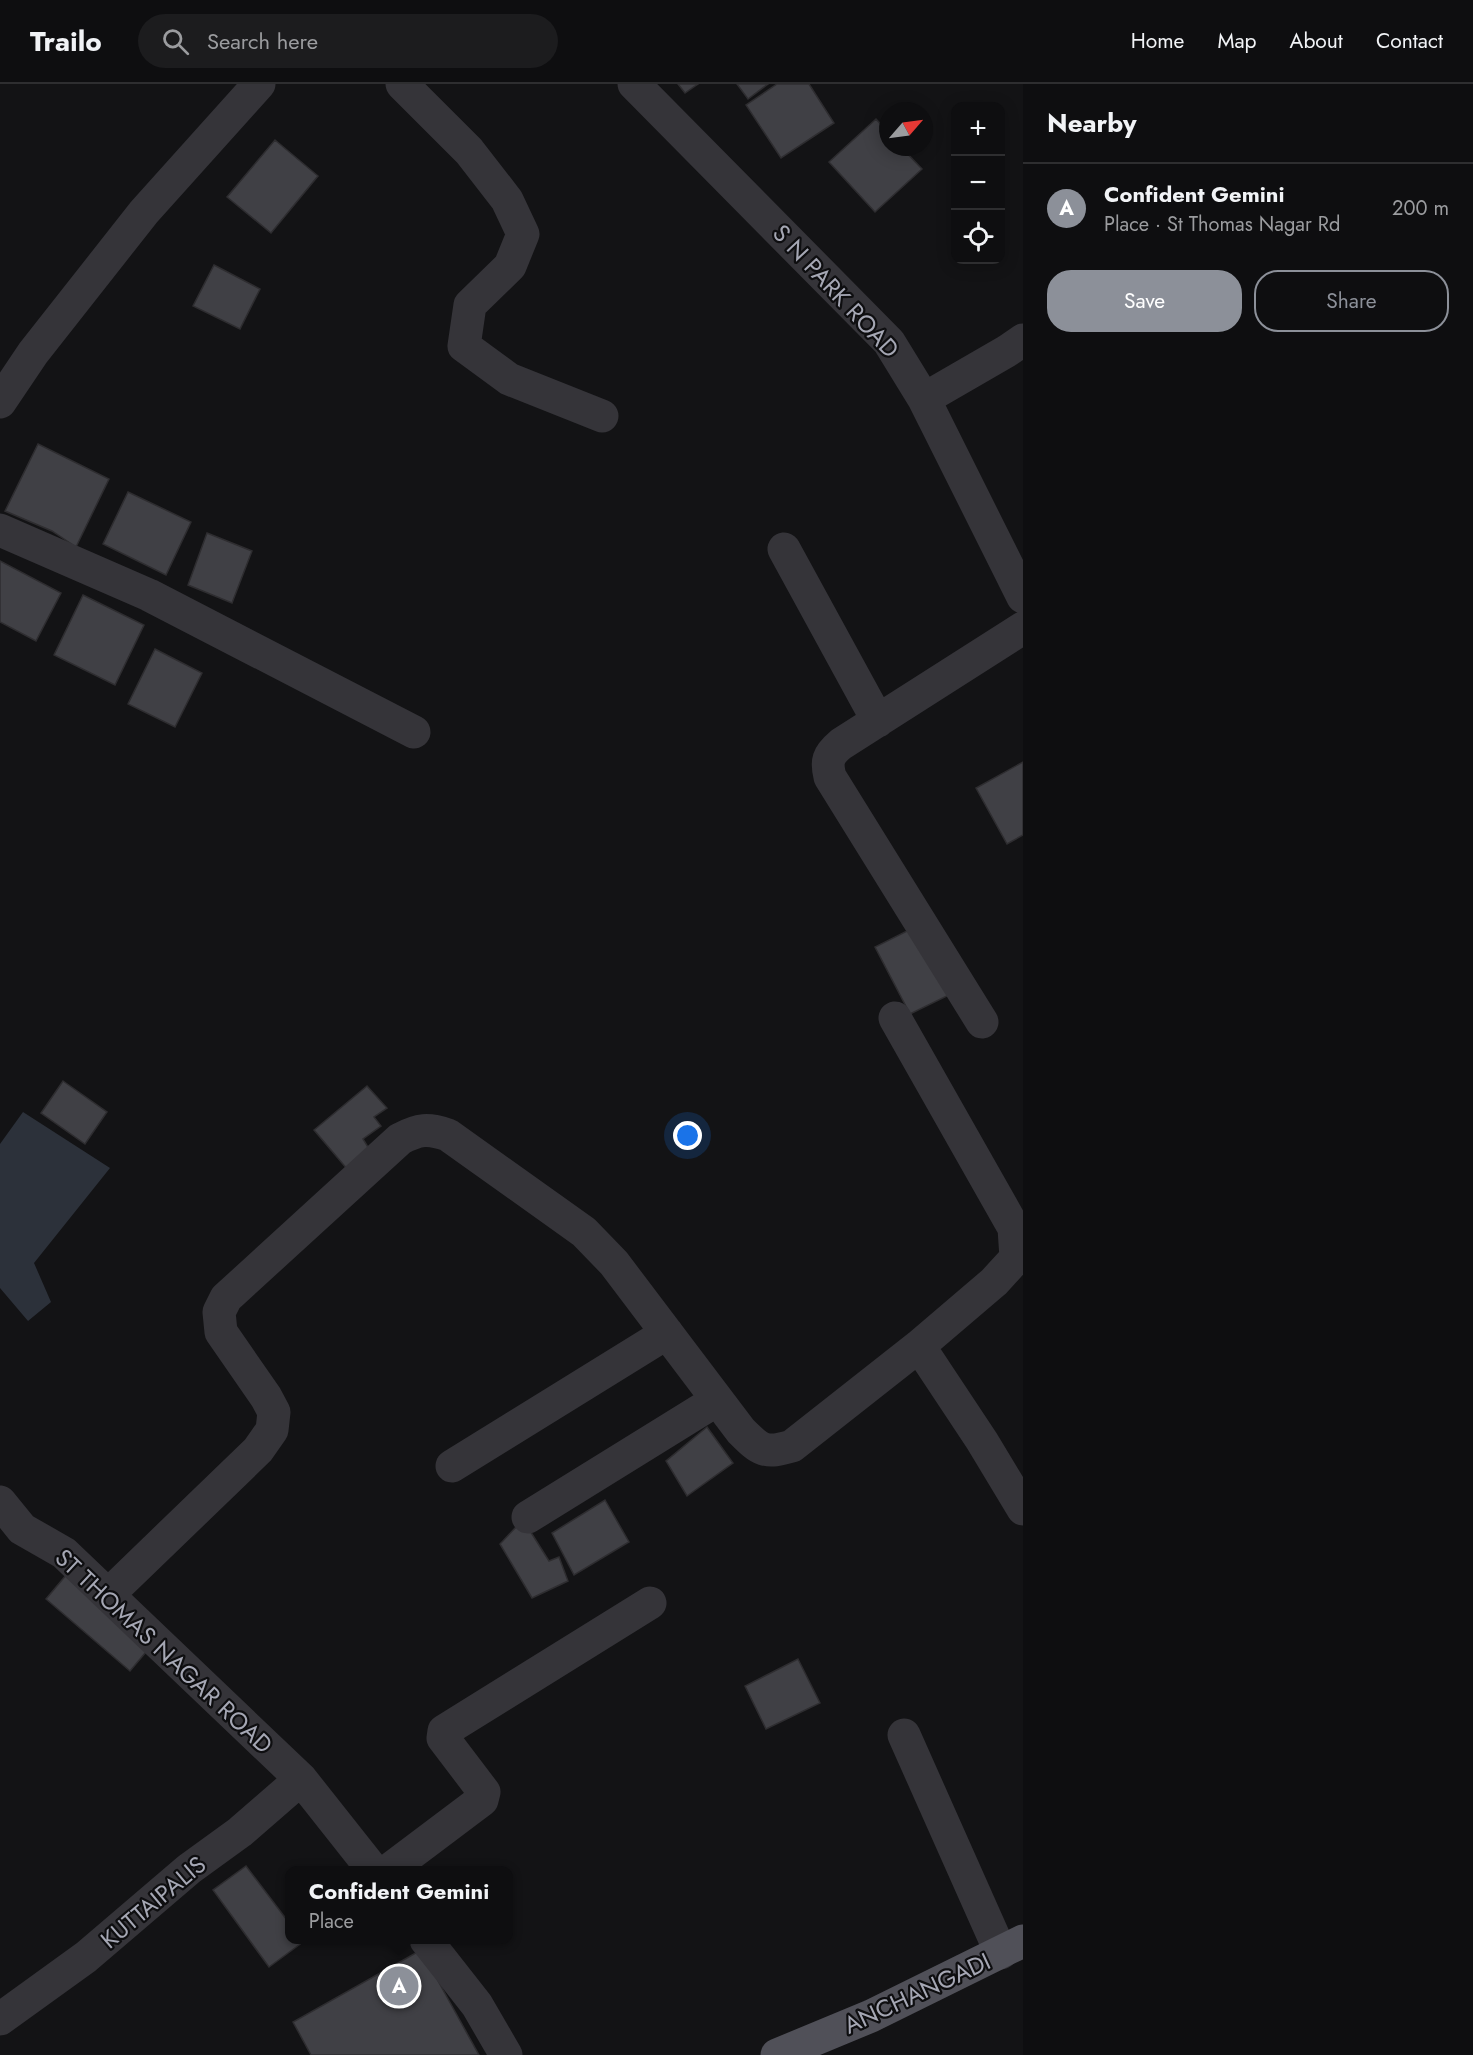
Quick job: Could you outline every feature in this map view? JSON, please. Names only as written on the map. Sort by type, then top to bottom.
[{"type":"main road","name":"ANCHANGADI","points":[[777,2055],[871,2016],[1012,1947]]},
{"type":"street","points":[[0,402],[33,353],[144,212],[259,84]]},
{"type":"street","points":[[402,84],[469,151],[507,200],[523,234],[510,266],[470,305],[464,346],[509,379],[602,416]]},
{"type":"street","name":"S N PARK ROAD","points":[[634,84],[890,342],[924,399],[1023,597]]},
{"type":"street","points":[[924,399],[1023,340]]},
{"type":"street","points":[[0,530],[149,595],[414,732]]},
{"type":"street","points":[[784,549],[878,721]]},
{"type":"street","points":[[982,1022],[830,777],[827,762],[830,753],[1023,628]]},
{"type":"street","points":[[108,1595],[258,1450],[272,1430],[274,1412],[270,1404],[221,1332],[219,1312],[226,1298],[400,1139],[415,1131],[433,1130],[448,1135],[584,1232],[614,1263],[741,1431],[758,1448],[776,1451],[792,1446],[919,1346],[994,1282],[1016,1258],[1014,1228],[896,1018]]},
{"type":"street","points":[[452,1466],[667,1333]]},
{"type":"street","points":[[919,1346],[982,1441],[1023,1509]]},
{"type":"street","points":[[528,1517],[717,1400]]},
{"type":"street","points":[[0,1502],[11,1535]]},
{"type":"street","name":"ST THOMAS NAGAR ROAD","points":[[11,1535],[64,1553],[301,1779],[370,1866]]},
{"type":"street","points":[[394,1866],[482,1800],[484,1792],[443,1737],[444,1731],[650,1602]]},
{"type":"street","points":[[904,1735],[1012,1947]]},
{"type":"street","name":"KUTTAIPALIS","points":[[0,2019],[86,1957],[189,1869],[240,1832],[301,1779]]},
{"type":"street","points":[[429,1944],[477,2005],[506,2055]]},
{"type":"shaded area","points":[[23,1112],[110,1168],[34,1263],[51,1302],[28,1321],[0,1288],[0,1144]]},
{"type":"building","points":[[678,84],[698,84],[685,93]]},
{"type":"building","points":[[737,84],[768,84],[748,99]]},
{"type":"building","points":[[777,84],[809,84],[834,123],[781,158],[746,105]]},
{"type":"building","points":[[876,119],[879,122],[879,156],[910,156],[922,169],[875,212],[829,162]]},
{"type":"building","points":[[275,140],[318,176],[271,233],[227,197]]},
{"type":"building","points":[[214,265],[260,289],[240,329],[193,306]]},
{"type":"building","points":[[38,444],[109,479],[76,547],[52,531],[5,511]]},
{"type":"building","points":[[128,492],[191,522],[166,575],[103,544]]},
{"type":"building","points":[[207,533],[252,551],[232,603],[188,585]]},
{"type":"building","points":[[0,561],[61,593],[36,641],[0,622]]},
{"type":"building","points":[[83,595],[144,625],[115,685],[54,655]]},
{"type":"building","points":[[155,649],[202,673],[175,727],[128,704]]},
{"type":"building","points":[[1023,762],[1023,835],[1007,844],[976,788]]},
{"type":"building","points":[[917,926],[951,994],[910,1014],[875,947]]},
{"type":"building","points":[[63,1081],[107,1112],[85,1144],[41,1113]]},
{"type":"building","points":[[367,1086],[387,1108],[374,1117],[381,1126],[363,1139],[371,1152],[348,1170],[314,1130]]},
{"type":"building","points":[[707,1427],[733,1463],[687,1496],[666,1461]]},
{"type":"building","points":[[605,1500],[629,1542],[574,1575],[552,1533]]},
{"type":"building","points":[[517,1526],[527,1526],[549,1561],[559,1557],[568,1581],[532,1598],[500,1544]]},
{"type":"building","points":[[67,1574],[151,1646],[130,1671],[46,1599]]},
{"type":"building","points":[[798,1659],[820,1703],[766,1729],[745,1686]]},
{"type":"building","points":[[246,1866],[285,1917],[285,1944],[300,1944],[269,1967],[213,1890]]},
{"type":"building","points":[[421,1950],[479,2055],[311,2055],[293,2022]]},
{"type":"place","name":"Confident Gemini","points":[[399,1986]]}]
